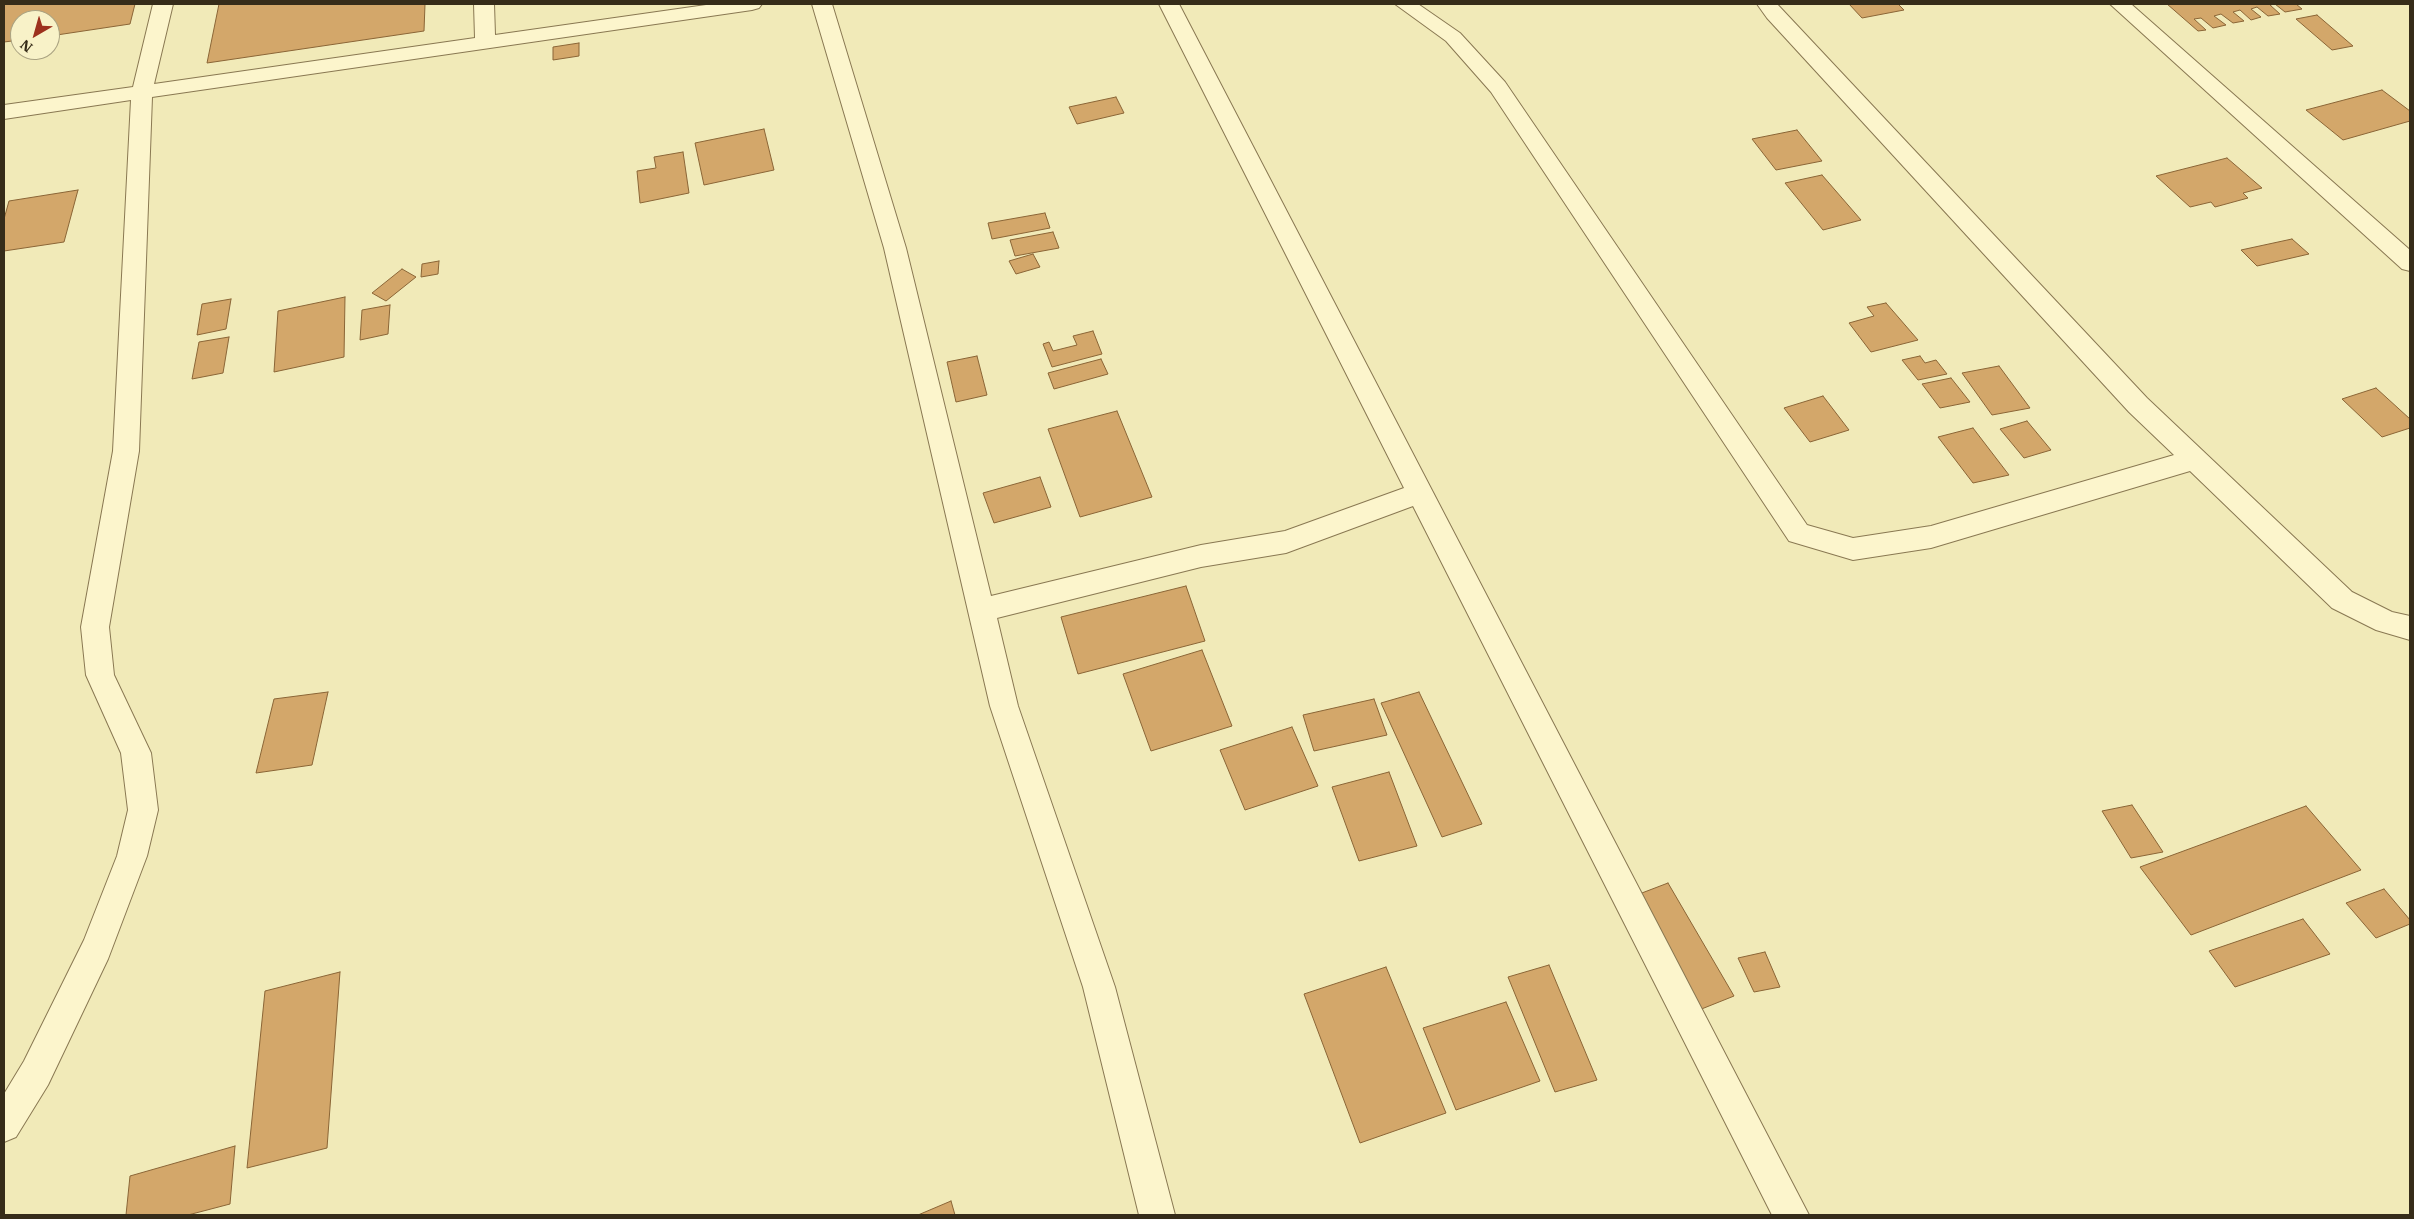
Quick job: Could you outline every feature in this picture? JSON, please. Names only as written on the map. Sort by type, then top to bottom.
[{"type":"street","points":[[4,1125],[36,1073],[97,948],[132,856],[143,810],[136,753],[100,676],[95,627],[126,451],[142,93],[163,4]]},
{"type":"street","points":[[484,4],[485,43]]},
{"type":"street","points":[[4,112],[752,4]]},
{"type":"street","points":[[822,4],[895,248],[1004,706],[1099,987],[1157,1215]]},
{"type":"street","points":[[1169,4],[1791,1215]]},
{"type":"street","points":[[1405,4],[1453,37],[1498,87],[1798,533],[1852,549],[1931,537],[2195,460]]},
{"type":"street","points":[[1767,4],[1774,14],[2131,398],[2342,600],[2386,622],[2410,628]]},
{"type":"street","points":[[2120,4],[2410,263]]},
{"type":"street","points":[[981,610],[1200,556],[1286,542],[1420,493]]},
{"type":"building","points":[[4,4],[135,4],[130,24],[60,34],[60,10],[10,10],[10,41],[4,42]]},
{"type":"building","points":[[219,4],[425,4],[424,31],[207,63]]},
{"type":"building","points":[[1849,4],[1898,4],[1904,10],[1862,18]]},
{"type":"building","points":[[2167,4],[2275,4],[2270,5],[2280,14],[2268,16],[2257,7],[2251,9],[2261,17],[2251,20],[2240,10],[2233,12],[2244,21],[2233,23],[2221,14],[2214,16],[2226,25],[2213,28],[2201,18],[2194,19],[2206,30],[2198,31]]},
{"type":"building","points":[[2275,4],[2296,4],[2302,9],[2285,12]]},
{"type":"building","points":[[2317,15],[2353,46],[2332,50],[2296,19]]},
{"type":"building","points":[[579,43],[579,56],[553,60],[553,47]]},
{"type":"building","points":[[2382,90],[2410,111],[2410,121],[2343,140],[2306,110]]},
{"type":"building","points":[[1116,97],[1124,113],[1077,124],[1069,107]]},
{"type":"building","points":[[764,129],[774,170],[704,185],[695,143]]},
{"type":"building","points":[[1797,130],[1822,161],[1776,170],[1752,139]]},
{"type":"building","points":[[683,152],[689,193],[640,203],[637,171],[656,168],[654,157]]},
{"type":"building","points":[[2227,158],[2262,188],[2243,193],[2248,198],[2215,207],[2211,202],[2190,207],[2156,176]]},
{"type":"building","points":[[1822,175],[1861,220],[1823,230],[1785,183]]},
{"type":"building","points":[[78,190],[64,242],[4,251],[4,219],[9,201]]},
{"type":"building","points":[[1045,213],[1050,228],[992,239],[988,223]]},
{"type":"building","points":[[1053,232],[1059,248],[1015,256],[1010,240]]},
{"type":"building","points":[[2292,239],[2309,254],[2257,266],[2241,250]]},
{"type":"building","points":[[1033,254],[1040,267],[1016,274],[1009,261]]},
{"type":"building","points":[[439,261],[438,274],[421,277],[422,264]]},
{"type":"building","points":[[402,269],[416,277],[386,301],[372,293]]},
{"type":"building","points":[[345,297],[344,357],[274,372],[278,311]]},
{"type":"building","points":[[231,299],[226,329],[197,335],[202,304]]},
{"type":"building","points":[[1886,303],[1918,340],[1871,352],[1849,323],[1874,316],[1867,307]]},
{"type":"building","points":[[390,305],[388,334],[360,340],[362,310]]},
{"type":"building","points":[[1093,331],[1102,354],[1052,367],[1043,344],[1049,342],[1053,351],[1077,345],[1073,336]]},
{"type":"building","points":[[229,337],[223,373],[192,379],[199,342]]},
{"type":"building","points":[[977,356],[987,395],[956,402],[947,362]]},
{"type":"building","points":[[1920,356],[1925,363],[1936,360],[1947,374],[1918,380],[1902,360]]},
{"type":"building","points":[[1101,359],[1108,374],[1054,389],[1048,373]]},
{"type":"building","points":[[1999,366],[2030,408],[1992,415],[1962,373]]},
{"type":"building","points":[[1951,378],[1970,402],[1940,408],[1922,384]]},
{"type":"building","points":[[2376,388],[2410,419],[2410,428],[2382,437],[2342,399]]},
{"type":"building","points":[[1823,396],[1849,430],[1810,442],[1784,408]]},
{"type":"building","points":[[1117,411],[1152,497],[1080,517],[1048,429]]},
{"type":"building","points":[[2027,421],[2051,450],[2024,458],[2000,429]]},
{"type":"building","points":[[1973,428],[2009,475],[1973,483],[1938,437]]},
{"type":"building","points":[[1040,477],[1051,507],[994,523],[983,493]]},
{"type":"building","points":[[1186,586],[1205,641],[1078,674],[1061,617]]},
{"type":"building","points":[[1202,650],[1232,726],[1151,751],[1123,674]]},
{"type":"building","points":[[328,692],[312,765],[256,773],[274,699]]},
{"type":"building","points":[[1419,692],[1482,824],[1442,837],[1381,703]]},
{"type":"building","points":[[1374,699],[1387,735],[1314,751],[1303,715]]},
{"type":"building","points":[[1292,727],[1318,786],[1245,810],[1220,750]]},
{"type":"building","points":[[1389,772],[1417,846],[1359,861],[1332,787]]},
{"type":"building","points":[[2132,805],[2163,852],[2131,858],[2102,811]]},
{"type":"building","points":[[2306,806],[2361,870],[2191,935],[2140,867]]},
{"type":"building","points":[[1668,883],[1734,996],[1699,1010],[1634,896]]},
{"type":"building","points":[[2384,889],[2410,920],[2410,924],[2376,938],[2346,903]]},
{"type":"building","points":[[2303,919],[2330,954],[2235,987],[2209,951]]},
{"type":"building","points":[[1765,952],[1780,987],[1754,992],[1738,958]]},
{"type":"building","points":[[1549,965],[1597,1080],[1555,1092],[1508,977]]},
{"type":"building","points":[[1386,967],[1446,1113],[1360,1143],[1304,994]]},
{"type":"building","points":[[340,972],[327,1148],[247,1168],[265,991]]},
{"type":"building","points":[[1506,1002],[1540,1081],[1456,1110],[1423,1028]]},
{"type":"building","points":[[235,1146],[230,1204],[188,1215],[126,1215],[130,1176]]},
{"type":"building","points":[[951,1201],[955,1215],[918,1215]]}]
